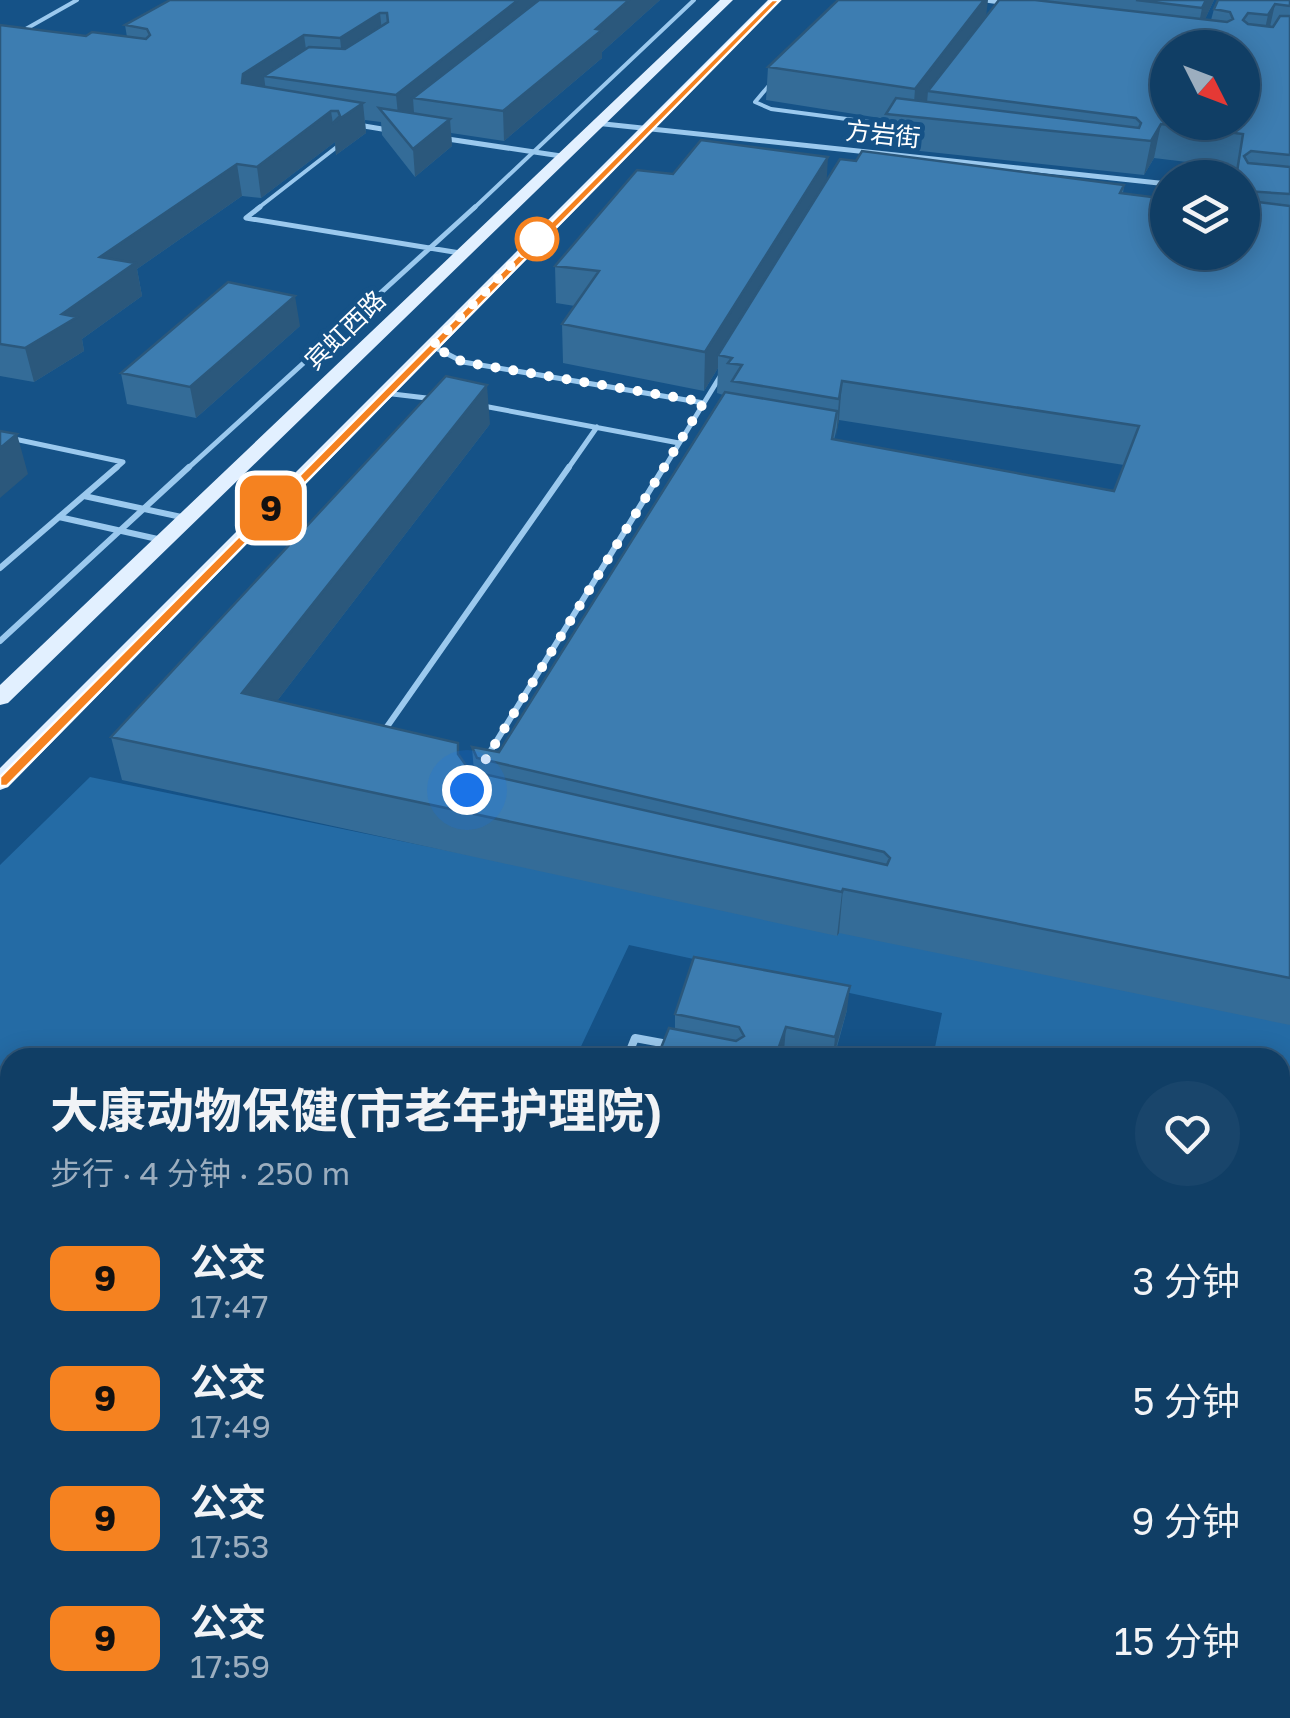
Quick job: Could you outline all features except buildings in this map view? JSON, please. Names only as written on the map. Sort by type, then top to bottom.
[{"type":"main road","name":"宾虹西路","points":[[0,698],[726,0]]},
{"type":"main road","points":[[0,782],[776,0]]},
{"type":"street","points":[[344,123],[400,132]]},
{"type":"street","name":"方岩街","points":[[595,124],[1150,182]]},
{"type":"street","points":[[439,138],[561,156]]},
{"type":"lane","points":[[24,30],[76,0]]},
{"type":"lane","points":[[0,641],[123,531],[272,388],[535,152],[694,0]]},
{"type":"lane","points":[[982,0],[1012,4],[1014,0]]},
{"type":"lane","points":[[12,29],[41,33]]},
{"type":"lane","points":[[777,76],[754,102],[771,109],[897,126]]},
{"type":"lane","points":[[338,146],[246,218],[460,253]]},
{"type":"lane","points":[[432,346],[463,362],[704,402]]},
{"type":"lane","points":[[484,762],[723,370]]},
{"type":"lane","points":[[384,393],[441,400]]},
{"type":"lane","points":[[460,402],[679,443]]},
{"type":"lane","points":[[693,420],[712,424]]},
{"type":"lane","points":[[382,733],[596,427]]},
{"type":"lane","points":[[0,436],[123,462],[0,568]]},
{"type":"lane","points":[[84,496],[186,518]]},
{"type":"lane","points":[[59,517],[164,540]]},
{"type":"lane","points":[[631,1048],[635,1038],[686,1048]]},
{"type":"shaded area","points":[[90,777],[1290,1024],[1290,1048],[935,1048],[942,1013],[629,945],[580,1048],[0,1048],[0,865]]},
{"type":"bus line","name":"9","points":[[0,782],[775,0]]},
{"type":"route","points":[[467,790],[704,402],[463,362],[432,346],[537,239]]}]
